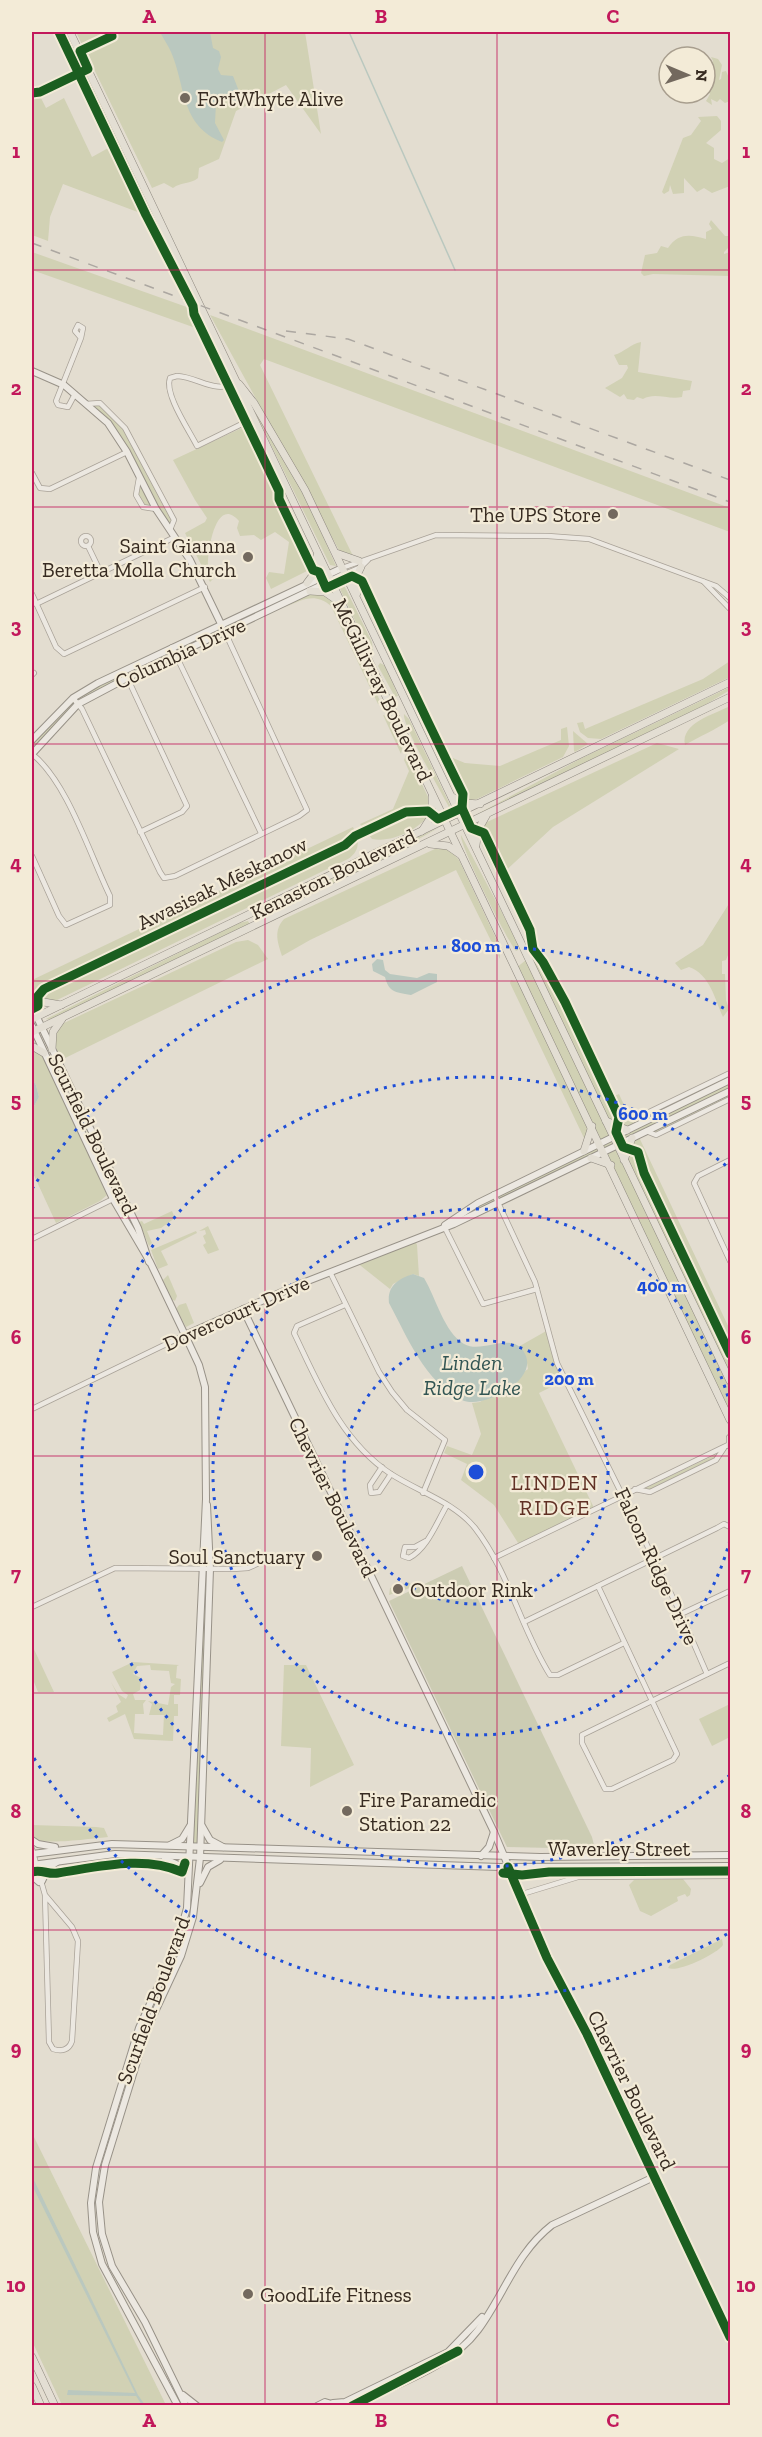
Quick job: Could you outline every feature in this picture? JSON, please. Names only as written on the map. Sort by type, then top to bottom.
[{"type":"main road","name":"McGillivray Boulevard","points":[[70,32],[326,574],[601,1143],[730,1420]]},
{"type":"main road","name":"McGillivray Boulevard","points":[[237,382],[254,403],[305,490],[730,1381]]},
{"type":"main road","points":[[335,552],[360,564],[355,582],[359,604]]},
{"type":"main road","points":[[307,583],[316,571],[317,554]]},
{"type":"main road","points":[[310,591],[325,592],[342,605]]},
{"type":"main road","name":"Kenaston Boulevard","points":[[34,1018],[422,831],[483,804],[730,682]]},
{"type":"main road","name":"Kenaston Boulevard","points":[[35,1029],[465,826],[730,697]]},
{"type":"main road","points":[[422,831],[432,815],[432,792]]},
{"type":"main road","points":[[452,797],[464,803],[483,804]]},
{"type":"main road","points":[[476,850],[478,830],[487,815]]},
{"type":"main road","points":[[427,844],[448,846],[462,856]]},
{"type":"main road","points":[[32,1000],[61,1005]]},
{"type":"main road","points":[[32,1046],[48,1051],[53,1032],[63,1017]]},
{"type":"main road","points":[[606,1121],[627,1130]]},
{"type":"main road","points":[[585,1151],[592,1126]]},
{"type":"main road","points":[[624,1160],[632,1138]]},
{"type":"main road","points":[[591,1158],[611,1165]]},
{"type":"main road","points":[[32,2357],[55,2406]]},
{"type":"main road","points":[[32,2386],[41,2406]]},
{"type":"street","points":[[32,93],[40,92],[88,69]]},
{"type":"street","points":[[75,394],[68,407],[59,407],[56,401],[81,338]]},
{"type":"street","points":[[32,371],[64,385],[75,394],[108,423],[128,452],[156,509],[205,587],[307,805],[305,813],[169,878],[160,872],[76,701]]},
{"type":"street","points":[[237,382],[229,387],[217,388],[184,376],[170,378],[171,396],[197,446],[252,419]]},
{"type":"street","points":[[86,404],[100,403],[124,428],[174,520],[170,530]]},
{"type":"street","points":[[32,473],[40,488],[50,489],[128,452]]},
{"type":"street","points":[[140,478],[136,495],[143,507],[156,509]]},
{"type":"street","points":[[344,571],[436,535],[548,536],[589,539],[716,586],[730,598]]},
{"type":"street","points":[[36,604],[175,537]]},
{"type":"street","points":[[88,546],[101,573]]},
{"type":"street","name":"Columbia Drive","points":[[32,740],[76,701],[172,647],[326,574],[344,571]]},
{"type":"street","name":"Columbia Drive","points":[[125,674],[176,655],[225,632],[330,581],[344,571]]},
{"type":"street","points":[[704,582],[730,609]]},
{"type":"street","points":[[32,594],[60,652],[69,652],[205,587]]},
{"type":"street","points":[[172,647],[261,833]]},
{"type":"street","points":[[125,674],[187,806],[182,812],[140,832]]},
{"type":"street","name":"Columbia Drive","points":[[32,754],[76,701]]},
{"type":"street","points":[[32,754],[57,782],[112,901],[106,908],[66,925],[39,875],[32,856]]},
{"type":"street","points":[[32,878],[39,875]]},
{"type":"street","name":"Scurfield Boulevard","points":[[32,1007],[35,1029],[121,1195],[147,1250],[150,1262]]},
{"type":"street","name":"Scurfield Boulevard","points":[[48,1051],[113,1199],[150,1262],[185,1335],[199,1365],[205,1387],[206,1499],[210,1569],[197,1892],[188,1936],[144,2038],[105,2165],[99,2202],[102,2234],[112,2266],[145,2322],[186,2406]]},
{"type":"street","points":[[643,1122],[643,1115],[730,1073]]},
{"type":"street","name":"Dovercourt Drive","points":[[32,1408],[243,1308],[444,1226],[494,1194],[730,1080]]},
{"type":"street","name":"Dovercourt Drive","points":[[444,1226],[454,1224],[730,1091]]},
{"type":"street","points":[[646,1131],[656,1135],[730,1099]]},
{"type":"street","points":[[730,1160],[698,1176],[694,1183],[730,1260]]},
{"type":"street","name":"Falcon Ridge Drive","points":[[494,1194],[537,1289],[557,1363],[624,1495],[707,1674]]},
{"type":"street","points":[[32,1239],[121,1195]]},
{"type":"street","points":[[444,1226],[483,1304],[537,1289]]},
{"type":"street","points":[[330,1272],[345,1305],[392,1392],[407,1410],[445,1440],[423,1492]]},
{"type":"street","points":[[345,1305],[297,1326],[294,1333],[336,1416],[356,1442],[391,1474],[447,1505],[474,1527],[494,1558],[548,1671],[554,1676],[624,1643]]},
{"type":"street","name":"Chevrier Boulevard","points":[[243,1308],[494,1832],[519,1895],[730,2337]]},
{"type":"street","points":[[635,1489],[650,1492],[716,1460],[729,1444]]},
{"type":"street","points":[[494,1558],[729,1444]]},
{"type":"street","points":[[382,1467],[370,1485],[371,1493],[380,1492],[391,1474]]},
{"type":"street","name":"Scurfield Boulevard","points":[[178,2406],[102,2264],[93,2232],[91,2203],[96,2168],[139,2028],[183,1927],[192,1823],[206,1499]]},
{"type":"street","points":[[426,1541],[405,1547],[404,1557],[411,1557],[426,1541],[447,1505]]},
{"type":"street","points":[[524,1622],[724,1524],[730,1527]]},
{"type":"street","points":[[32,1607],[115,1568],[242,1569],[257,1564]]},
{"type":"street","points":[[598,1586],[624,1643],[652,1700],[676,1748],[676,1758],[612,1789],[605,1789],[582,1743],[582,1735],[652,1700],[730,1664]]},
{"type":"street","points":[[681,1614],[730,1591]]},
{"type":"street","points":[[201,1822],[210,1840],[226,1848]]},
{"type":"street","points":[[168,1846],[182,1839],[192,1823]]},
{"type":"street","points":[[481,1856],[489,1847],[494,1832]]},
{"type":"street","points":[[32,1840],[46,1846],[71,1847]]},
{"type":"street","name":"Waverley Street","points":[[32,1852],[105,1845],[481,1856],[730,1855]]},
{"type":"street","points":[[32,1852],[33,1864],[45,1895],[49,2042],[53,2049],[63,2050],[69,2047],[72,2041],[79,1947],[72,1927],[45,1895]]},
{"type":"street","name":"Waverley Street","points":[[33,1864],[115,1854],[508,1867],[730,1866]]},
{"type":"street","points":[[158,1856],[185,1868],[189,1877]]},
{"type":"street","points":[[197,1892],[208,1867],[226,1859]]},
{"type":"street","points":[[41,1883],[48,1868],[60,1860]]},
{"type":"street","points":[[32,1876],[41,1883]]},
{"type":"street","points":[[519,1895],[578,1877],[730,1876]]},
{"type":"street","points":[[352,2406],[458,2351],[478,2330],[537,2237],[564,2219],[654,2177]]},
{"type":"street","points":[[317,2406],[325,2402],[345,2403],[448,2352],[489,2310]]},
{"type":"street","points":[[178,2391],[197,2406]]},
{"type":"green space","name":"FortWhyte Alive","points":[[76,32],[305,32],[321,134],[286,85],[236,111],[219,159],[199,168],[198,178],[173,188],[164,183],[152,188]]},
{"type":"green space","points":[[717,59],[722,65],[719,80],[722,72],[726,71],[729,78],[730,76],[730,101],[725,103],[720,99],[717,102]]},
{"type":"green space","points":[[38,92],[46,108],[64,98],[92,157],[121,141],[159,220],[63,184],[50,217],[48,241],[32,235],[32,95]]},
{"type":"green space","points":[[717,116],[721,121],[721,130],[706,143],[714,148],[714,159],[722,163],[730,158],[730,186],[712,193],[704,188],[697,192],[684,178],[684,193],[673,194],[670,185],[669,191],[664,194],[662,192],[683,138],[691,135],[701,121],[698,117]]},
{"type":"green space","points":[[711,220],[725,236],[730,236],[730,246],[724,254],[730,252],[730,276],[653,274],[644,276],[641,273],[645,255],[657,253],[661,246],[668,248],[676,239],[685,236],[706,239],[706,232],[712,229],[709,224]]},
{"type":"green space","points":[[32,252],[198,311],[207,332],[32,270]]},
{"type":"green space","points":[[210,315],[730,508],[730,532],[264,359],[260,365],[354,558],[340,552]]},
{"type":"green space","points":[[641,342],[638,372],[692,381],[690,390],[683,391],[682,397],[652,396],[643,399],[637,397],[634,400],[627,399],[624,394],[620,397],[605,388],[622,378],[628,368],[627,365],[619,365],[614,355]]},
{"type":"green space","points":[[245,392],[303,491],[336,566],[330,565]]},
{"type":"green space","points":[[95,401],[125,428],[174,520],[170,530],[156,509],[143,507],[136,495],[139,478],[108,423],[86,404]]},
{"type":"green space","points":[[246,426],[278,491],[278,500],[311,569],[271,589],[266,578],[269,572],[284,574],[289,542],[275,532],[261,540],[254,535],[240,536],[237,528],[239,521],[231,515],[224,515],[214,528],[208,567],[211,567],[214,578],[210,582],[185,533],[205,522],[207,518],[173,460]]},
{"type":"green space","points":[[359,580],[392,651],[386,649],[360,591]]},
{"type":"green space","points":[[342,581],[372,642],[373,651],[367,646],[340,589],[339,583]]},
{"type":"green space","points":[[319,592],[333,599],[381,703],[378,704],[331,606],[313,598],[284,608],[307,595]]},
{"type":"green space","points":[[273,600],[277,608],[78,704],[32,754],[32,740],[73,698]]},
{"type":"green space","points":[[730,661],[730,677],[601,739],[588,738],[580,732],[577,723],[583,722],[585,729],[703,679]]},
{"type":"green space","points":[[380,663],[386,666],[398,696],[395,697],[378,666]]},
{"type":"green space","points":[[730,687],[730,690],[695,711],[470,818],[580,759]]},
{"type":"green space","points":[[730,706],[730,720],[685,745],[685,737],[693,725]]},
{"type":"green space","points":[[404,714],[409,719],[452,809],[416,745]]},
{"type":"green space","points":[[422,714],[443,754],[465,763],[500,766],[561,740],[561,729],[567,727],[569,746],[563,757],[477,799],[466,801],[455,793],[421,721]]},
{"type":"green space","points":[[383,715],[391,718],[403,743],[401,754]]},
{"type":"green space","points":[[573,731],[588,744],[575,752],[574,751]]},
{"type":"green space","points":[[657,743],[679,749],[553,827],[502,874],[530,936],[526,934],[482,845],[480,834],[485,823]]},
{"type":"green space","points":[[406,755],[430,801],[431,813],[405,834],[388,839],[372,839],[360,824],[393,809],[409,771],[404,760]]},
{"type":"green space","points":[[353,827],[358,844],[355,852],[348,859],[55,1001],[32,996],[32,980]]},
{"type":"green space","points":[[440,827],[358,873],[264,918],[262,915],[371,859]]},
{"type":"green space","points":[[461,835],[518,943],[516,951],[484,892],[467,855]]},
{"type":"green space","points":[[437,848],[450,850],[459,860],[500,947],[500,959],[456,870],[310,940],[282,956],[277,933],[284,919]]},
{"type":"green space","points":[[730,902],[730,950],[726,960],[722,961],[722,974],[725,974],[726,1000],[729,1009],[723,1017],[711,988],[702,975],[689,967],[681,970],[675,963],[703,945]]},
{"type":"green space","points":[[248,921],[250,925],[51,1020],[46,1019],[239,923]]},
{"type":"green space","points":[[248,940],[258,945],[268,959],[61,1060],[55,1036],[64,1023],[236,942]]},
{"type":"green space","points":[[541,948],[610,1098],[619,1094],[629,1116],[636,1117],[639,1124],[643,1118],[730,1073],[730,1099],[656,1135],[646,1131],[638,1135],[730,1330],[730,1420],[605,1152],[454,1224],[447,1222],[601,1143],[593,1127],[589,1139],[584,1138],[510,983],[511,980],[523,984],[516,968]]},
{"type":"green space","points":[[32,1046],[42,1051],[83,1134],[90,1130],[150,1262],[105,1182],[102,1185],[107,1195],[100,1201],[56,1223],[32,1171],[32,1110],[39,1097],[32,1079]]},
{"type":"green space","points":[[172,1211],[175,1218],[161,1228],[147,1231],[152,1243],[149,1246],[139,1222],[142,1221],[144,1224]]},
{"type":"green space","points":[[208,1226],[219,1250],[208,1254],[203,1245],[206,1243],[203,1236],[206,1234],[205,1230],[199,1231]]},
{"type":"green space","points":[[196,1231],[197,1233],[161,1251],[168,1265],[158,1269],[151,1250]]},
{"type":"green space","points":[[414,1238],[417,1245],[419,1276],[413,1274],[393,1284],[390,1289],[356,1262]]},
{"type":"green space","points":[[168,1275],[177,1296],[175,1301],[171,1299],[163,1280]]},
{"type":"green space","points":[[186,1303],[194,1323],[186,1327],[176,1309],[179,1305]]},
{"type":"green space","points":[[548,1330],[565,1380],[539,1393],[595,1510],[520,1546],[494,1505],[461,1480],[467,1464],[444,1453],[447,1446],[472,1455],[481,1434],[472,1403],[480,1402],[528,1369],[526,1357],[518,1347]]},
{"type":"green space","points":[[719,1453],[716,1458],[650,1490],[643,1489]]},
{"type":"green space","points":[[209,1514],[200,1847],[190,1847]]},
{"type":"green space","points":[[462,1566],[592,1837],[595,1849],[507,1847],[389,1601]]},
{"type":"green space","name":"Outdoor Rink","points":[[408,1582],[411,1584],[410,1588],[389,1595],[390,1588]]},
{"type":"green space","points":[[32,1645],[54,1692],[38,1692],[32,1677]]},
{"type":"green space","points":[[133,1662],[179,1665],[176,1678],[181,1679],[180,1695],[174,1695],[174,1704],[178,1704],[178,1716],[174,1716],[173,1741],[134,1739],[125,1714],[109,1722],[107,1718],[118,1712],[116,1706],[121,1702],[111,1682],[118,1694],[126,1699],[128,1695],[122,1691],[112,1672]],"holes":[[[150,1665],[151,1670],[169,1671],[171,1683],[175,1684],[171,1687],[168,1705],[148,1701],[152,1704],[149,1715],[164,1715],[163,1735],[134,1733],[135,1714],[144,1714],[143,1704],[146,1700],[135,1700],[133,1694],[140,1690],[141,1678],[133,1674],[137,1666]]]},
{"type":"green space","points":[[284,1665],[306,1665],[354,1765],[310,1787],[311,1748],[281,1746]]},
{"type":"green space","points":[[730,1704],[730,1737],[712,1746],[699,1719]]},
{"type":"green space","points":[[32,1825],[104,1828],[108,1837],[81,1840],[39,1840],[32,1835]]},
{"type":"green space","points":[[683,1879],[691,1889],[690,1895],[677,1897],[678,1901],[651,1916],[640,1911],[629,1885],[634,1880]]},
{"type":"green space","points":[[722,1939],[723,1945],[705,1958],[680,1968],[668,1968],[670,1965]]},
{"type":"green space","points":[[32,2133],[166,2405],[62,2405],[32,2341]]},
{"type":"water","points":[[160,32],[210,32],[213,48],[219,51],[221,57],[218,69],[221,75],[233,76],[244,104],[226,99],[216,103],[215,123],[224,140],[222,142],[208,135],[191,115],[176,65]]},
{"type":"water","points":[[377,959],[383,960],[385,970],[390,974],[417,978],[429,973],[437,974],[437,982],[411,995],[396,992],[388,986],[385,977],[373,971],[372,964]]},
{"type":"water","points":[[32,1079],[39,1097],[32,1110]]},
{"type":"water","name":"Linden Ridge Lake","points":[[413,1274],[424,1278],[446,1323],[457,1339],[464,1344],[480,1347],[506,1343],[521,1348],[526,1356],[527,1366],[515,1384],[505,1392],[493,1397],[471,1402],[462,1400],[437,1382],[418,1358],[389,1303],[390,1292],[395,1284]]},
{"type":"water","points":[[32,2176],[138,2395],[145,2405],[142,2405],[136,2396],[67,2395],[68,2390],[135,2393],[32,2185]]},
{"type":"waterway","points":[[349,32],[455,270]]},
{"type":"railway","points":[[32,243],[730,502]]},
{"type":"railway","points":[[286,331],[348,339],[730,480]]},
{"type":"cycle path","points":[[59,32],[146,215],[193,306],[194,314],[279,491],[279,499],[313,570],[319,572],[326,588],[352,576],[362,581],[463,794],[462,808],[471,828],[484,833],[530,930],[533,949],[543,962],[565,1002],[619,1117],[616,1132],[623,1147],[638,1152],[644,1173],[730,1354]]},
{"type":"cycle path","points":[[32,93],[40,92],[88,69],[80,51],[112,36],[111,32]]},
{"type":"cycle path","name":"Awasisak Mēskanow","points":[[32,1009],[38,1006],[38,996],[44,989],[345,845],[355,836],[406,812],[428,811],[438,819],[462,808]]},
{"type":"cycle path","points":[[32,1872],[54,1873],[136,1863],[152,1864],[182,1872],[185,1863]]},
{"type":"cycle path","points":[[508,1867],[547,1958],[587,2034],[730,2337]]},
{"type":"cycle path","points":[[503,1873],[522,1875],[549,1872],[730,1871]]},
{"type":"cycle path","points":[[352,2406],[458,2351]]},
{"type":"place","name":"FortWhyte Alive","points":[[185,98]]},
{"type":"place","name":"The UPS Store","points":[[613,514]]},
{"type":"place","name":"Saint Gianna Beretta Molla Church","points":[[248,557]]},
{"type":"place","name":"Soul Sanctuary","points":[[317,1556]]},
{"type":"place","name":"Outdoor Rink","points":[[398,1589]]},
{"type":"place","name":"Fire Paramedic Station 22","points":[[347,1811]]},
{"type":"place","name":"GoodLife Fitness","points":[[248,2294]]},
{"type":"district","name":"LINDEN RIDGE","points":[[555,1494]]}]
